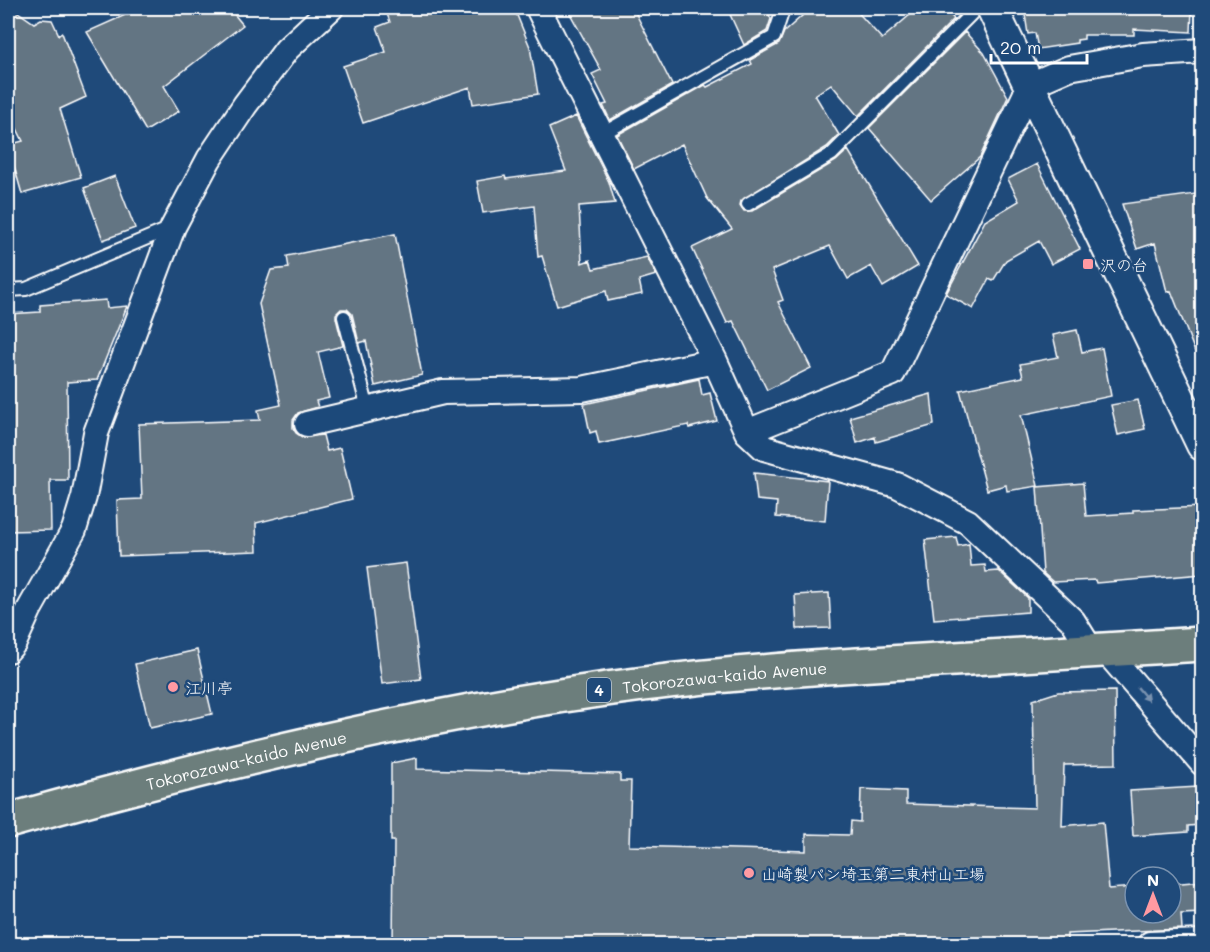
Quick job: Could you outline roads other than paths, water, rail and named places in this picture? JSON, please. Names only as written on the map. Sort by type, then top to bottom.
[{"type":"main road","name":"Tokorozawa-kaido Avenue","points":[[8,821],[137,785],[516,703],[645,684],[779,670],[1203,644]]},
{"type":"street","points":[[8,650],[14,643],[29,610],[74,530],[84,497],[96,433],[173,228],[209,159],[245,105],[287,49],[331,8]]},
{"type":"street","points":[[538,8],[715,361],[747,432],[764,448],[897,485],[968,522],[1073,621],[1203,763]]},
{"type":"street","points":[[992,8],[1203,445]]},
{"type":"street","points":[[747,432],[893,373],[1030,85],[1069,68],[1143,55],[1203,51]]},
{"type":"street","points":[[307,424],[443,392],[582,389],[715,361]]},
{"type":"street","points":[[1150,945],[1198,943]]},
{"type":"lane","points":[[602,134],[774,37],[782,8]]},
{"type":"lane","points":[[748,204],[831,153],[977,8]]},
{"type":"lane","points":[[8,290],[26,289],[173,228]]},
{"type":"lane","points":[[344,317],[368,409]]},
{"type":"place","name":"沢の台","points":[[1088,264]]},
{"type":"place","name":"江川亭","points":[[173,687]]},
{"type":"place","name":"山崎製パン埼玉第二東村山工場","points":[[749,873]]}]
